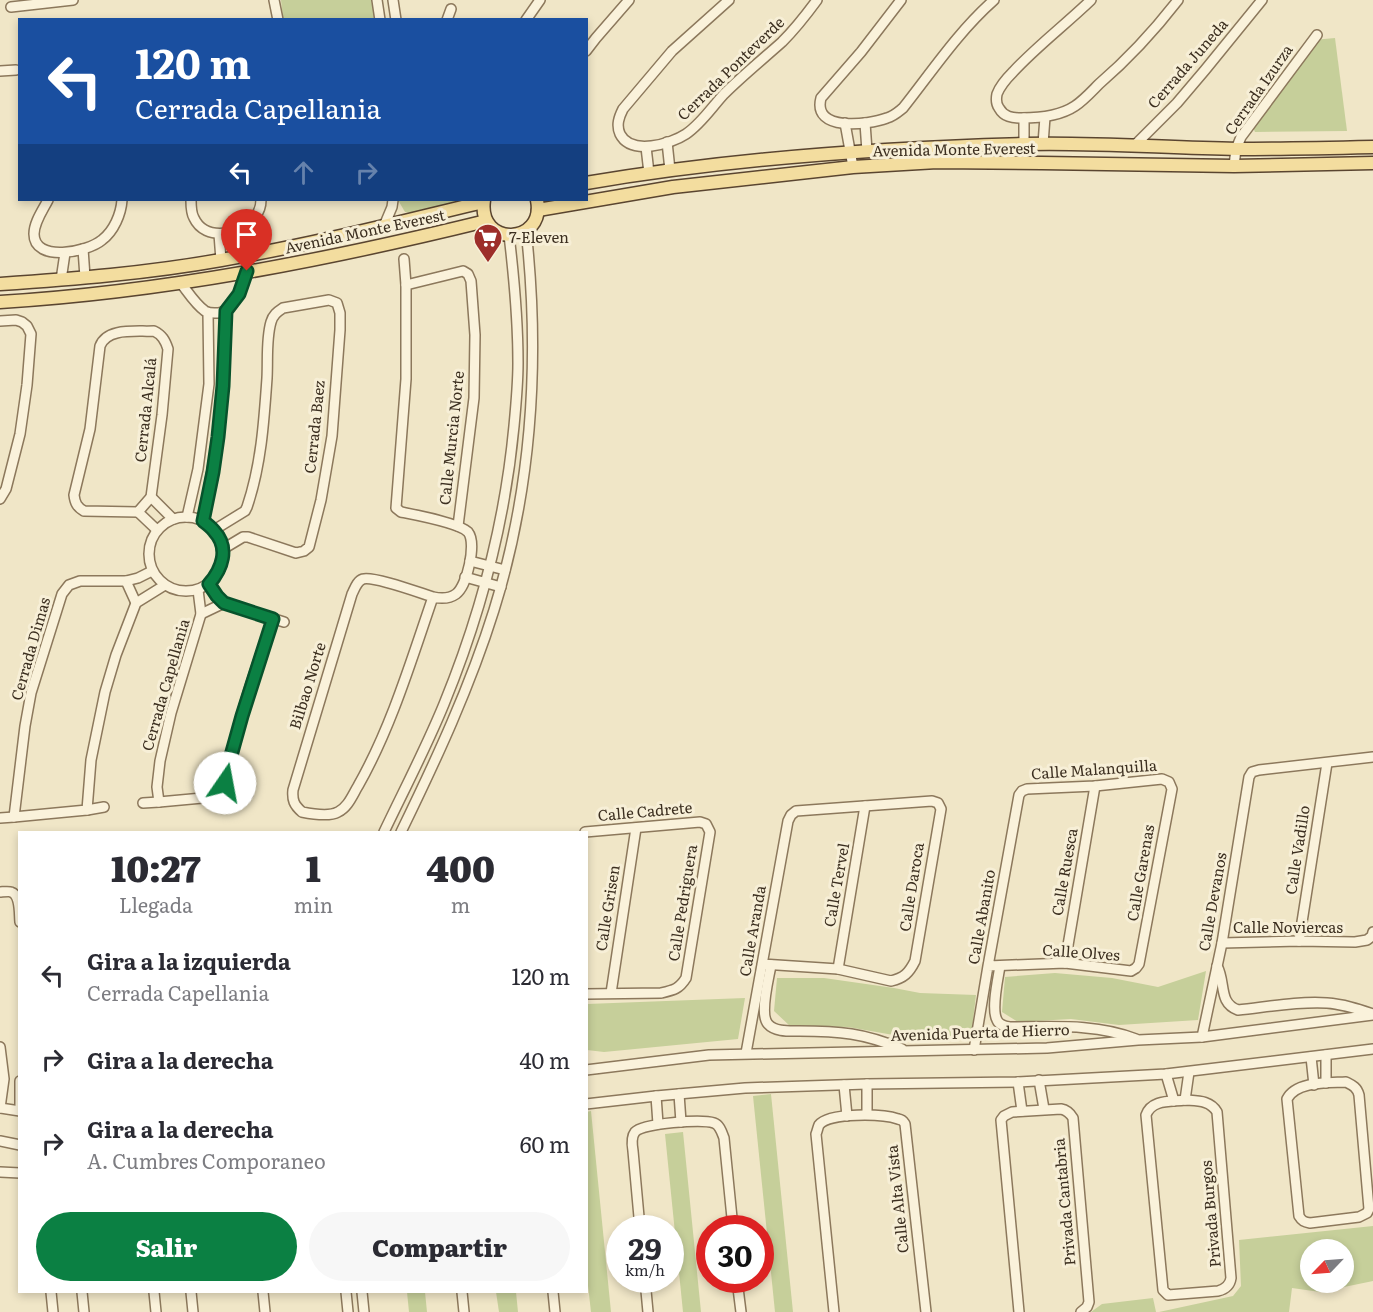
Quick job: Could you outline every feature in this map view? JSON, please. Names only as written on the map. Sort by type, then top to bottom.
[{"type":"main road","name":"Avenida Monte Everest","points":[[588,183],[743,162],[850,152],[939,147],[1043,144],[1236,149],[1373,147]]},
{"type":"main road","points":[[937,162],[939,147]]},
{"type":"main road","points":[[743,162],[744,179]]},
{"type":"main road","name":"Avenida Monte Everest","points":[[588,198],[853,167],[937,162],[1234,166],[1373,163]]},
{"type":"main road","name":"Avenida Monte Everest","points":[[0,284],[85,278],[221,260],[325,240],[480,201]]},
{"type":"main road","points":[[484,201],[483,212],[486,221],[500,233],[509,235],[526,230],[535,222],[538,205]]},
{"type":"main road","name":"Avenida Monte Everest","points":[[538,205],[567,201]]},
{"type":"main road","name":"Avenida Monte Everest","points":[[0,302],[42,300],[247,271],[359,251],[486,221]]},
{"type":"main road","points":[[221,260],[222,275]]},
{"type":"main road","points":[[149,271],[152,286]]},
{"type":"street","points":[[17,4],[73,0]]},
{"type":"street","points":[[274,0],[278,18]]},
{"type":"street","points":[[527,18],[540,0]]},
{"type":"street","points":[[588,49],[629,0]]},
{"type":"street","points":[[649,173],[651,146],[633,146],[626,142],[620,134],[619,117],[623,108],[672,51],[729,0]]},
{"type":"street","name":"Cerrada Ponteverde","points":[[651,146],[676,139],[694,127],[726,92],[790,34],[817,0]]},
{"type":"street","points":[[901,0],[861,52],[821,98],[820,110],[831,122],[855,123],[888,118],[897,114],[953,41],[994,0]]},
{"type":"street","points":[[1091,0],[1039,45],[1000,87],[997,103],[999,110],[1005,115],[1012,118],[1045,117],[1061,113],[1076,105],[1125,60],[1178,0]]},
{"type":"street","name":"Cerrada Juneda","points":[[1135,145],[1184,94],[1262,0]]},
{"type":"street","points":[[379,10],[393,4]]},
{"type":"street","points":[[448,18],[451,9]]},
{"type":"street","name":"Cerrada Izurza","points":[[1234,166],[1236,149],[1248,126],[1317,35]]},
{"type":"street","points":[[0,71],[16,70]]},
{"type":"street","points":[[1043,144],[1045,117]]},
{"type":"street","points":[[1024,144],[1029,118]]},
{"type":"street","points":[[855,123],[867,151]]},
{"type":"street","points":[[853,167],[850,152],[855,123]]},
{"type":"street","points":[[666,142],[670,170]]},
{"type":"street","points":[[48,201],[35,227],[34,238],[42,249],[65,253],[100,242],[117,219],[122,201]]},
{"type":"street","points":[[191,201],[193,217],[198,225],[205,230],[219,234],[238,230],[250,222],[257,215],[261,201]]},
{"type":"street","points":[[384,226],[393,201]]},
{"type":"street","points":[[238,230],[242,256]]},
{"type":"street","points":[[401,831],[457,712],[494,611],[519,511],[527,458],[533,364],[530,264],[526,230]]},
{"type":"street","points":[[219,234],[221,260]]},
{"type":"street","points":[[384,831],[444,705],[465,649],[490,566],[503,506],[511,456],[518,363],[509,235]]},
{"type":"street","points":[[83,249],[85,278]]},
{"type":"street","points":[[61,280],[65,253]]},
{"type":"street","name":"Calle Murcia Norte","points":[[404,259],[406,379],[396,508],[401,512],[458,526],[468,532],[471,538],[470,561]]},
{"type":"street","points":[[203,521],[218,437],[226,311],[239,294],[247,271]]},
{"type":"street","name":"Calle Murcia Norte","points":[[406,285],[463,272],[468,274],[471,280],[475,335],[474,398],[458,526]]},
{"type":"street","points":[[180,282],[200,307],[208,313],[226,311]]},
{"type":"street","name":"Cerrada Baez","points":[[214,530],[244,512],[250,501],[264,426],[271,319],[277,312],[288,307],[329,300],[337,303],[340,313],[340,330],[332,436],[321,500],[309,547],[296,553],[243,537],[223,549]]},
{"type":"street","points":[[187,517],[198,469],[209,384],[208,313]]},
{"type":"street","points":[[0,321],[22,322],[31,334],[20,434],[6,489],[0,499]]},
{"type":"street","name":"Cerrada Alcalá","points":[[138,512],[84,511],[78,507],[74,495],[90,429],[100,346],[102,340],[108,335],[116,333],[154,331],[162,335],[168,349],[151,497]]},
{"type":"street","points":[[157,530],[138,512],[151,497],[173,519]]},
{"type":"street","points":[[187,517],[203,521],[214,530],[223,549],[218,574],[209,584],[198,590],[186,592],[175,590],[165,585],[152,571],[149,560],[151,539],[157,530],[173,519],[187,517]]},
{"type":"street","points":[[434,597],[449,597],[457,593],[462,587],[470,561],[505,570]]},
{"type":"street","name":"Cerrada Dimas","points":[[14,817],[25,726],[32,693],[62,594],[69,585],[80,581],[126,581],[152,571]]},
{"type":"street","points":[[465,577],[501,587]]},
{"type":"street","name":"Bilbao Norte","points":[[371,579],[434,597],[388,723],[347,805],[332,814],[302,812],[292,799],[293,790],[352,594],[357,584],[360,580],[371,579]]},
{"type":"street","points":[[126,581],[136,603]]},
{"type":"street","points":[[209,584],[224,603],[284,622]]},
{"type":"street","points":[[87,810],[91,760],[105,692],[116,656],[136,603],[165,585]]},
{"type":"street","name":"Cerrada Capellania","points":[[159,802],[157,787],[160,761],[201,614],[198,590]]},
{"type":"street","name":"Cerrada Capellania","points":[[201,614],[224,603]]},
{"type":"street","points":[[224,796],[227,770],[273,619]]},
{"type":"street","points":[[1327,763],[1373,758]]},
{"type":"street","name":"Calle Devanos","points":[[1203,1037],[1222,943],[1249,777],[1252,772],[1258,770],[1327,763]]},
{"type":"street","name":"Calle Vadillo","points":[[1299,941],[1327,763]]},
{"type":"street","name":"Calle Malanquilla","points":[[1022,791],[1162,779],[1169,782]]},
{"type":"street","name":"Calle Garenas","points":[[1136,968],[1140,964],[1172,789],[1169,782]]},
{"type":"street","name":"Calle Ruesca","points":[[1065,963],[1095,786]]},
{"type":"street","name":"Calle Abanito","points":[[974,1050],[1019,795],[1022,791]]},
{"type":"street","points":[[143,803],[248,794]]},
{"type":"street","name":"Calle Daroca","points":[[838,969],[891,981],[907,975],[915,961],[941,809],[938,803],[932,801],[865,806]]},
{"type":"street","name":"Calle Aranda","points":[[746,1053],[766,965],[788,821],[796,812],[865,806]]},
{"type":"street","name":"Calle Tervel","points":[[838,969],[865,806]]},
{"type":"street","points":[[0,818],[104,807]]},
{"type":"street","name":"Calle Cadrete","points":[[588,832],[700,822],[706,824]]},
{"type":"street","name":"Calle Pedriguera","points":[[611,993],[672,991],[681,986],[686,978],[710,832],[706,824]]},
{"type":"street","name":"Calle Grisen","points":[[611,993],[636,828]]},
{"type":"street","points":[[0,892],[10,891],[18,900]]},
{"type":"street","name":"Calle Noviercas","points":[[1222,943],[1354,942],[1372,936],[1373,932]]},
{"type":"street","name":"Calle Olves","points":[[988,966],[1065,963],[1131,971],[1136,968]]},
{"type":"street","points":[[766,965],[838,969]]},
{"type":"street","name":"Calle Aranda","points":[[766,965],[764,1011],[768,1025],[782,1031],[856,1034],[884,1041],[908,1051]]},
{"type":"street","name":"Calle Abanito","points":[[1000,966],[994,1009],[996,1019],[1002,1025],[1094,1028],[1138,1040]]},
{"type":"street","points":[[1217,966],[1226,1002],[1238,1010],[1308,1002],[1346,1005],[1373,1015]]},
{"type":"street","points":[[588,994],[611,993]]},
{"type":"street","name":"Avenida Puerta de Hierro","points":[[588,1070],[710,1055],[746,1053],[1047,1048],[1203,1037],[1373,1015]]},
{"type":"street","points":[[0,1047],[2,1079],[0,1108],[18,1112]]},
{"type":"street","points":[[588,1104],[745,1088],[1018,1082],[1166,1074],[1373,1049]]},
{"type":"street","points":[[1326,1055],[1326,1083]]},
{"type":"street","points":[[1311,1057],[1314,1085]]},
{"type":"street","points":[[588,1062],[603,1068]]},
{"type":"street","points":[[1185,1100],[1189,1072]]},
{"type":"street","points":[[1166,1074],[1174,1101]]},
{"type":"street","points":[[2,1079],[18,1081]]},
{"type":"street","points":[[1040,1080],[1044,1109]]},
{"type":"street","points":[[1018,1082],[1022,1111],[1007,1113],[1001,1123],[1019,1312]]},
{"type":"street","points":[[1346,1082],[1358,1090],[1369,1209],[1367,1213],[1359,1217],[1310,1223],[1301,1220],[1299,1216],[1287,1099],[1292,1091],[1299,1087],[1314,1085],[1346,1082]]},
{"type":"street","points":[[867,1084],[867,1114]]},
{"type":"street","points":[[844,1085],[847,1116]]},
{"type":"street","points":[[680,1094],[681,1122]]},
{"type":"street","points":[[656,1096],[658,1124]]},
{"type":"street","name":"Privada Burgos","points":[[1174,1101],[1209,1103],[1217,1112],[1232,1278],[1224,1289],[1174,1296],[1168,1295],[1163,1290],[1146,1114],[1150,1106],[1174,1101]]},
{"type":"street","name":"Privada Cantabria","points":[[1022,1111],[1066,1110],[1073,1118],[1089,1302],[1081,1312]]},
{"type":"street","name":"Calle Alta Vista","points":[[834,1312],[816,1134],[824,1121],[867,1114],[899,1119],[905,1125],[926,1312]]},
{"type":"street","points":[[639,1215],[632,1140],[635,1132],[640,1128],[658,1124],[681,1122],[712,1123],[717,1125],[721,1131],[724,1138],[732,1215]]},
{"type":"street","points":[[0,1142],[18,1145]]},
{"type":"street","points":[[0,1172],[18,1173]]},
{"type":"street","points":[[51,1293],[53,1312]]},
{"type":"street","points":[[82,1293],[84,1312]]},
{"type":"street","points":[[154,1293],[156,1312]]},
{"type":"street","points":[[192,1293],[193,1312]]},
{"type":"street","points":[[263,1293],[265,1312]]},
{"type":"street","points":[[346,1293],[348,1312]]},
{"type":"street","points":[[362,1293],[364,1312]]},
{"type":"street","points":[[462,1293],[464,1312]]},
{"type":"street","points":[[553,1293],[555,1312]]},
{"type":"street","points":[[646,1293],[648,1312]]},
{"type":"street","points":[[739,1293],[741,1312]]},
{"type":"green space","points":[[281,0],[371,0],[375,18],[283,18]]},
{"type":"green space","points":[[1335,38],[1347,131],[1255,132],[1251,123],[1313,40]]},
{"type":"green space","points":[[399,201],[460,201],[444,209],[420,214],[405,212]]},
{"type":"green space","points":[[1206,971],[1198,1020],[1119,1025],[1071,1019],[1018,1022],[1002,1012],[1005,977],[1055,973],[1112,978],[1158,987]]},
{"type":"green space","points":[[777,978],[824,978],[920,993],[976,995],[971,1038],[899,1036],[848,1027],[790,1026],[774,1011]]},
{"type":"green space","points":[[745,998],[738,1039],[604,1052],[588,1050],[588,1004]]},
{"type":"green space","points":[[771,1094],[793,1312],[775,1312],[774,1215],[765,1215],[753,1096]]},
{"type":"green space","points":[[591,1111],[606,1262],[606,1293],[609,1293],[611,1312],[591,1312],[588,1286],[588,1112]]},
{"type":"green space","points":[[683,1132],[696,1262],[696,1293],[699,1293],[701,1312],[683,1312],[681,1293],[684,1293],[684,1215],[673,1215],[665,1134]]},
{"type":"green space","points":[[1373,1226],[1373,1281],[1354,1285],[1354,1239],[1300,1239],[1300,1289],[1292,1288],[1289,1312],[1159,1312],[1233,1296],[1241,1286],[1239,1240]]},
{"type":"green space","points":[[407,1293],[425,1293],[427,1312],[409,1312]]},
{"type":"green space","points":[[496,1293],[516,1293],[518,1312],[499,1312]]},
{"type":"green space","points":[[1153,1298],[1156,1312],[1091,1312],[1102,1304]]},
{"type":"place","name":"7-Eleven","points":[[488,264]]},
{"type":"route","points":[[225,783],[242,716],[273,619],[224,603],[217,596],[209,584],[218,574],[223,549],[214,530],[203,521],[218,437],[226,311],[239,294],[247,271]]}]
